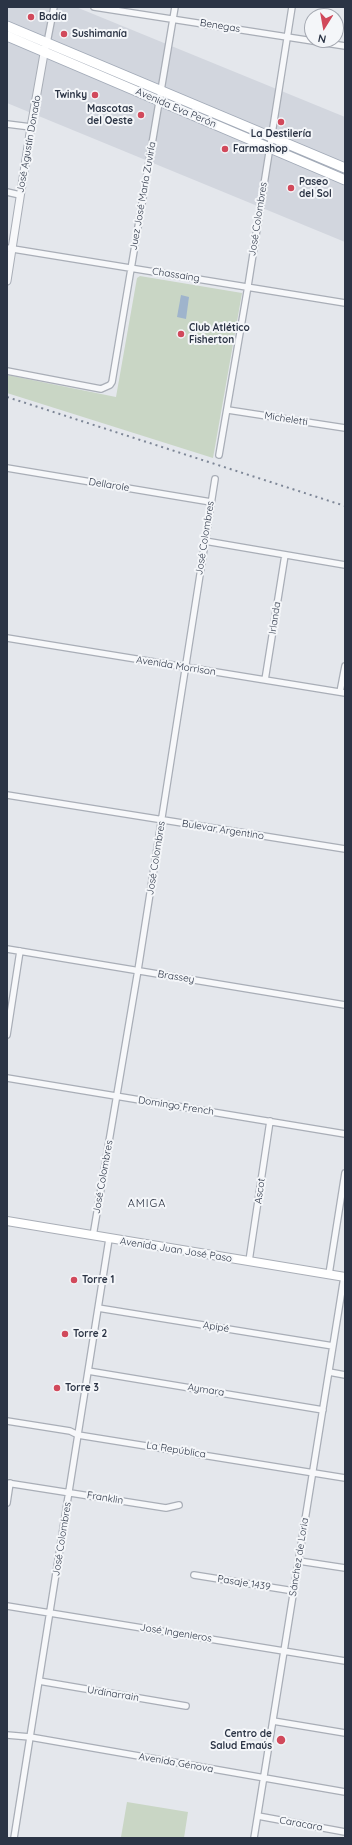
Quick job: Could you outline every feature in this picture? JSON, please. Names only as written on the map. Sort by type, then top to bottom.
[{"type":"main road","name":"Avenida Eva Perón","points":[[7,26],[46,47],[159,101],[345,180]]},
{"type":"main road","name":"Avenida Eva Perón","points":[[7,36],[46,47],[161,90],[345,168]]},
{"type":"main road","name":"Avenida Juan José Paso","points":[[7,1221],[345,1277]]},
{"type":"street","name":"José Agustín Donado","points":[[7,282],[10,248],[54,7]]},
{"type":"street","name":"Benegas","points":[[94,7],[345,46]]},
{"type":"street","name":"Juez José María Zuviría","points":[[7,371],[100,389],[110,385],[175,7]]},
{"type":"street","name":"José Colombres","points":[[219,455],[228,410],[292,7]]},
{"type":"street","points":[[7,124],[31,127]]},
{"type":"street","points":[[7,192],[20,194]]},
{"type":"street","name":"Chassaing","points":[[10,248],[345,303]]},
{"type":"street","name":"Micheletti","points":[[228,410],[345,428]]},
{"type":"street","name":"Dellarole","points":[[7,468],[210,502]]},
{"type":"street","name":"José Colombres","points":[[93,1236],[138,970],[210,502],[215,479]]},
{"type":"street","points":[[204,541],[345,565]]},
{"type":"street","name":"Irlanda","points":[[265,680],[285,555]]},
{"type":"street","name":"Avenida Morrison","points":[[7,638],[343,693]]},
{"type":"street","points":[[343,693],[345,666]]},
{"type":"street","name":"Bulevar Argentino","points":[[7,795],[345,849]]},
{"type":"street","name":"Brassey","points":[[7,949],[345,1005]]},
{"type":"street","points":[[7,1035],[20,951]]},
{"type":"street","name":"Domingo French","points":[[7,1078],[345,1134]]},
{"type":"street","name":"Ascot","points":[[249,1262],[270,1121]]},
{"type":"street","points":[[329,1274],[345,1173]]},
{"type":"street","name":"José Colombres","points":[[14,1838],[109,1239]]},
{"type":"street","name":"Sánchez de Loria","points":[[254,1838],[345,1277]]},
{"type":"street","name":"Apipé","points":[[98,1308],[333,1346]]},
{"type":"street","name":"Aymara","points":[[88,1371],[323,1410]]},
{"type":"street","points":[[329,1372],[345,1375]]},
{"type":"street","name":"La República","points":[[7,1421],[345,1478]]},
{"type":"street","points":[[7,1503],[9,1483]]},
{"type":"street","name":"Franklin","points":[[9,1483],[166,1508],[179,1505]]},
{"type":"street","points":[[299,1561],[345,1568]]},
{"type":"street","name":"Pasaje 1439","points":[[194,1575],[294,1591]]},
{"type":"street","name":"José Ingenieros","points":[[7,1606],[345,1660]]},
{"type":"street","name":"Urdinarrain","points":[[39,1681],[186,1706]]},
{"type":"street","points":[[273,1721],[345,1733]]},
{"type":"street","name":"Avenida Génova","points":[[7,1735],[30,1737],[345,1792]]},
{"type":"street","name":"Caracara","points":[[258,1816],[345,1832]]},
{"type":"shaded area","points":[[7,7],[76,7],[345,117],[345,242],[7,103]]},
{"type":"green space","name":"Club Atlético Fisherton","points":[[140,276],[242,293],[213,458],[7,393],[7,375],[116,397],[137,278]]},
{"type":"green space","points":[[127,1802],[188,1812],[184,1838],[121,1837]]},
{"type":"water","points":[[181,295],[189,297],[186,319],[177,317]]},
{"type":"railway","points":[[7,397],[345,506]]},
{"type":"place","name":"Badía","points":[[31,17]]},
{"type":"place","name":"Sushimanía","points":[[64,34]]},
{"type":"place","name":"Twinky","points":[[95,95]]},
{"type":"place","name":"Mascotas del Oeste","points":[[141,115]]},
{"type":"place","name":"La Destilería","points":[[281,122]]},
{"type":"place","name":"Farmashop","points":[[225,149]]},
{"type":"place","name":"Paseo del Sol","points":[[291,188]]},
{"type":"place","name":"Club Atlético Fisherton","points":[[181,334]]},
{"type":"place","name":"Torre 1","points":[[74,1280]]},
{"type":"place","name":"Torre 2","points":[[65,1334]]},
{"type":"place","name":"Torre 3","points":[[57,1388]]},
{"type":"place","name":"Centro de Salud Emaús","points":[[281,1740]]},
{"type":"district","name":"AMIGA","points":[[147,1204]]}]
